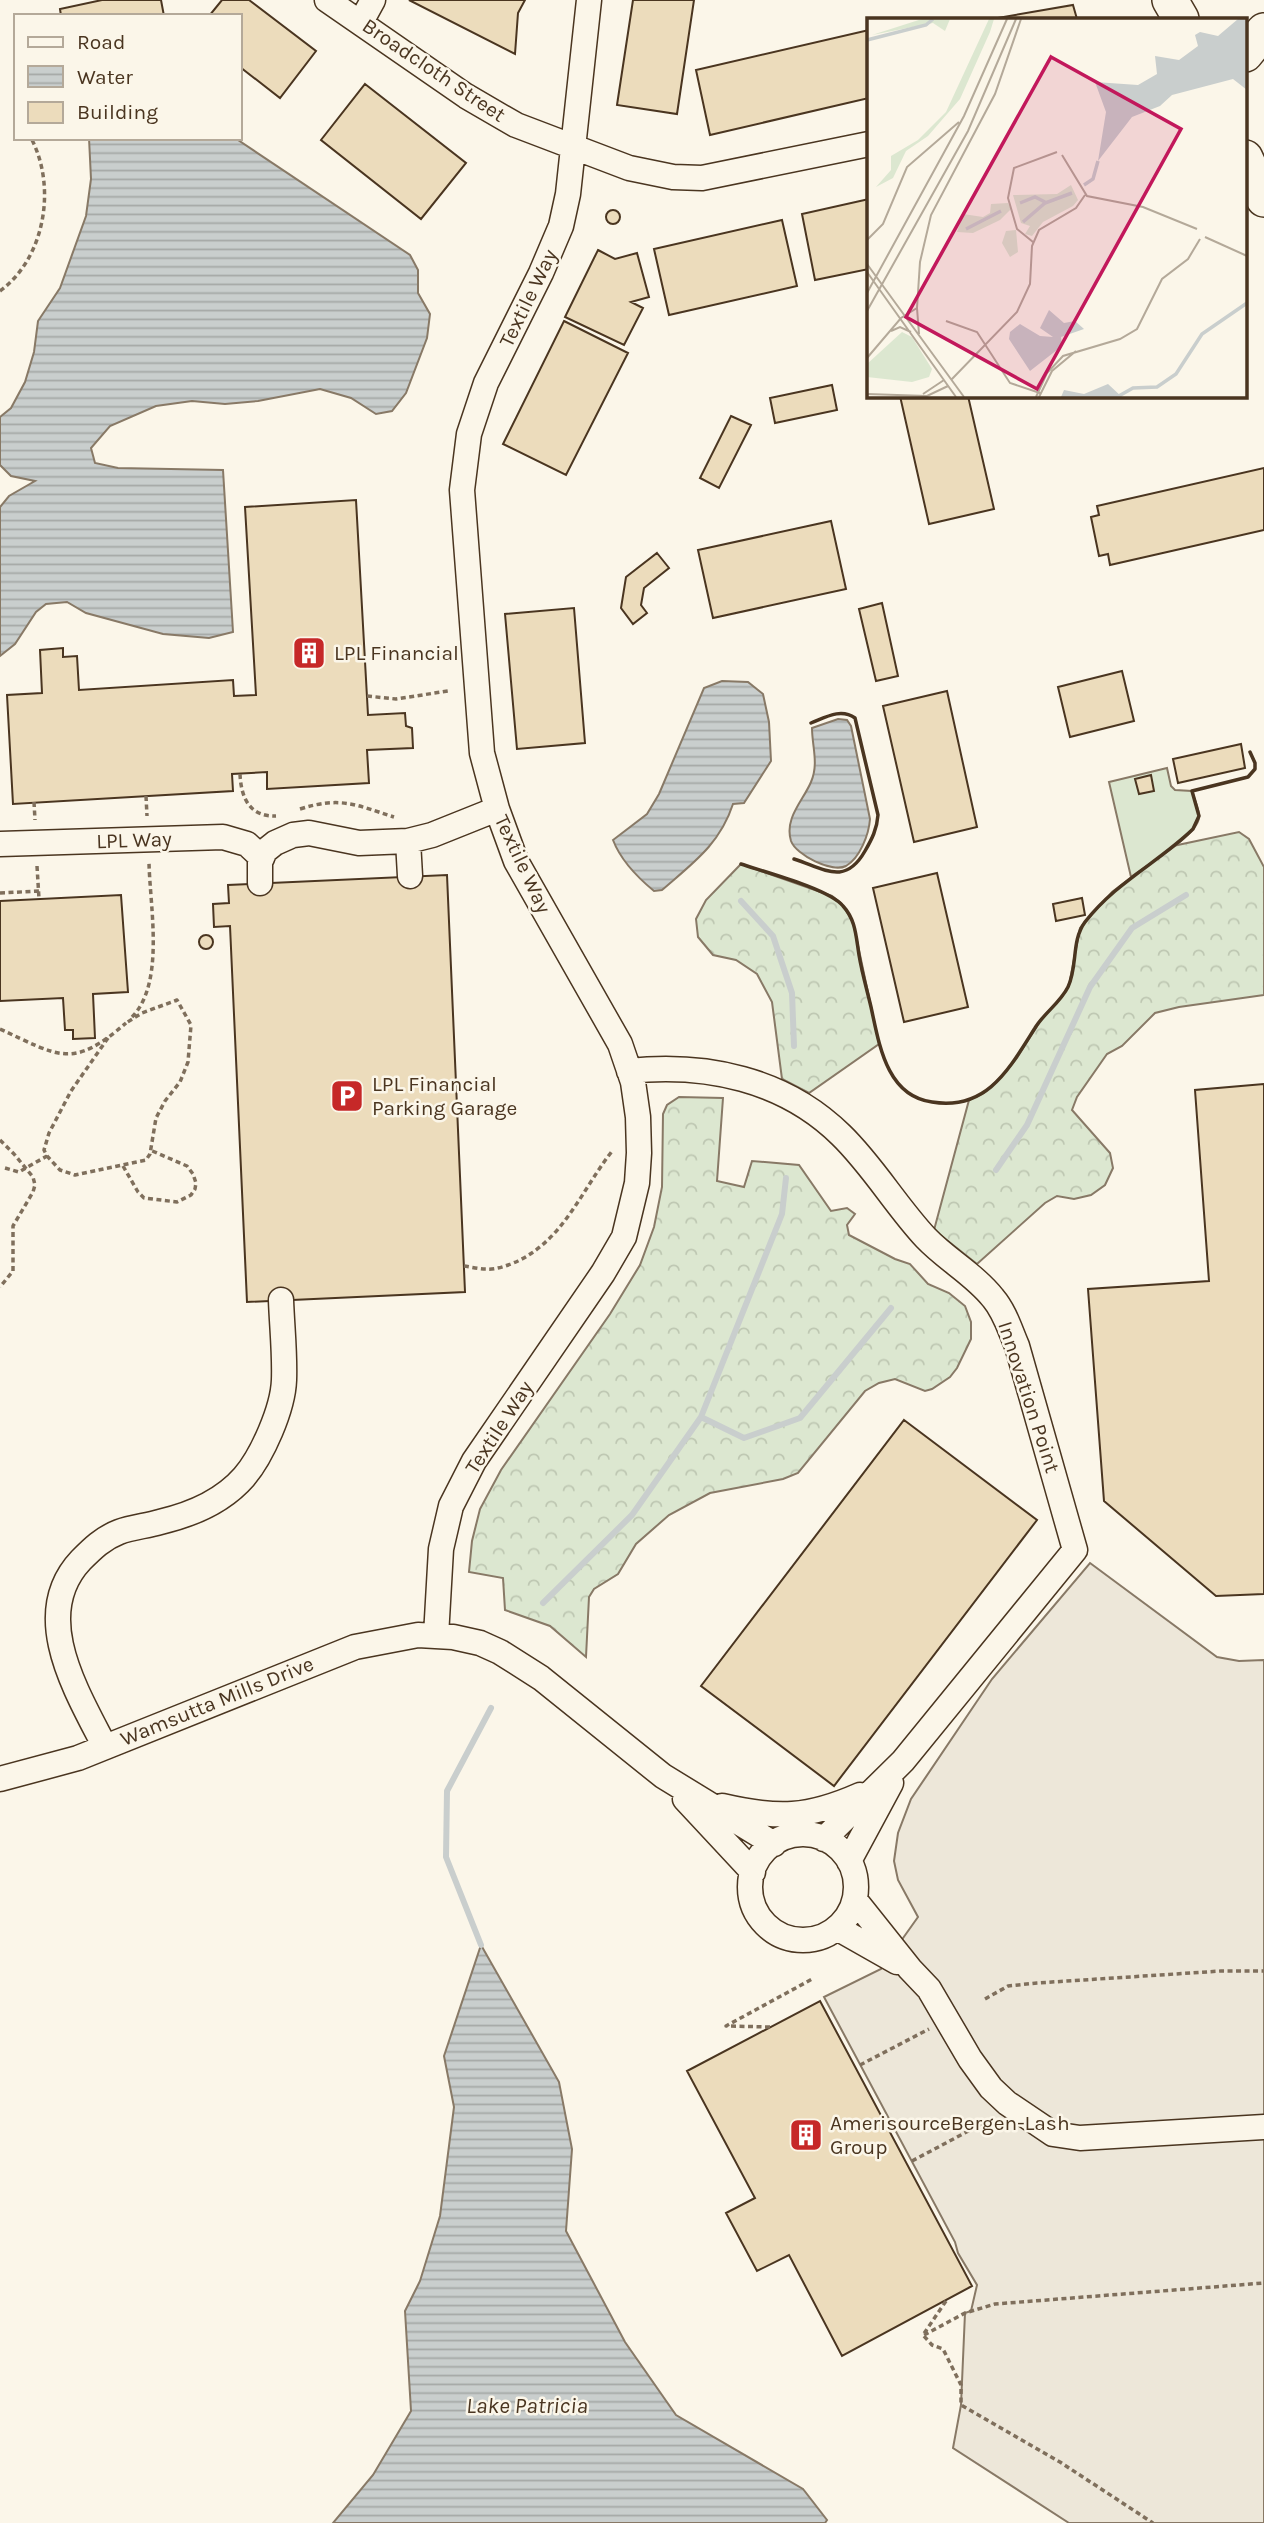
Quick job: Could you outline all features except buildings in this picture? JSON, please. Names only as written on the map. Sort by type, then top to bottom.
[{"type":"highway","points":[[1170,0],[1180,18]]},
{"type":"highway","points":[[1246,53],[1264,30]]},
{"type":"highway","points":[[1246,160],[1264,199]]},
{"type":"street","name":"Broadcloth Street","points":[[327,0],[466,96],[516,125],[629,168],[673,177],[702,178],[867,144]]},
{"type":"street","points":[[361,22],[373,0]]},
{"type":"street","name":"Textile Way","points":[[436,1636],[441,1549],[451,1506],[474,1461],[603,1273],[624,1237],[633,1205],[639,1153],[638,1117],[629,1071],[620,1044],[516,861],[497,809],[482,753],[462,490],[469,434],[486,383],[541,273],[561,226],[574,146],[589,0]]},
{"type":"street","points":[[260,883],[265,851],[293,835],[309,833],[359,843],[408,841],[432,835],[497,809]]},
{"type":"street","name":"LPL Way","points":[[0,844],[223,837],[247,844],[262,858]]},
{"type":"street","points":[[408,841],[410,876]]},
{"type":"street","name":"Innovation Point","points":[[629,1071],[694,1070],[721,1073],[750,1080],[780,1092],[816,1114],[842,1136],[942,1255],[980,1284],[995,1300],[1014,1338],[1033,1396],[1075,1550],[903,1761],[824,1839]]},
{"type":"street","points":[[105,1747],[61,1654],[57,1614],[69,1573],[96,1545],[119,1532],[164,1522],[211,1504],[243,1478],[270,1435],[284,1383],[281,1300]]},
{"type":"street","name":"Wamsutta Mills Drive","points":[[0,1779],[105,1747],[355,1647],[410,1636],[436,1636]]},
{"type":"street","points":[[436,1636],[480,1643],[515,1661],[541,1678],[663,1776],[774,1844]]},
{"type":"street","name":"Innovation Point","points":[[849,1861],[903,1761]]},
{"type":"street","points":[[663,1776],[753,1872]]},
{"type":"street","points":[[708,1803],[744,1811],[789,1816],[812,1813],[874,1789]]},
{"type":"street","points":[[799,1834],[816,1835],[837,1847],[849,1861],[856,1883],[855,1900],[848,1915],[837,1928],[823,1936],[806,1940],[788,1938],[772,1929],[759,1916],[752,1900],[751,1881],[755,1864],[766,1849],[781,1839],[799,1834]]},
{"type":"street","points":[[855,1900],[929,1989],[970,2059],[991,2088],[1007,2103],[1053,2134],[1080,2138],[1264,2127]]},
{"type":"street","points":[[837,1928],[910,1969]]},
{"type":"path","points":[[0,291],[9,285],[23,267],[46,207],[42,170],[32,140]]},
{"type":"path","points":[[367,696],[396,699],[448,691]]},
{"type":"path","points":[[240,774],[241,793],[251,807],[270,816],[282,816]]},
{"type":"path","points":[[126,1023],[144,1001],[152,979],[146,796]]},
{"type":"path","points":[[294,811],[324,803],[346,802],[397,818]]},
{"type":"path","points":[[0,892],[39,891]]},
{"type":"path","points":[[0,1029],[40,1049],[56,1053],[85,1051],[142,1013],[177,1000],[191,1026],[186,1070],[156,1118],[146,1160],[75,1175],[60,1170],[44,1150],[49,1133],[71,1091],[108,1038]]},
{"type":"path","points":[[0,1140],[15,1154],[34,1180],[35,1189],[13,1226],[13,1270],[0,1287]]},
{"type":"path","points":[[123,1166],[144,1198],[177,1202],[191,1195],[196,1182],[187,1166],[150,1150]]},
{"type":"path","points":[[464,1266],[488,1270],[510,1264],[535,1252],[556,1234],[594,1174],[613,1150]]},
{"type":"path","points":[[5,1168],[14,1172],[26,1169],[47,1156]]},
{"type":"path","points":[[985,1999],[1008,1986],[1037,1983],[1221,1971],[1264,1971]]},
{"type":"path","points":[[771,2027],[726,2026],[814,1978]]},
{"type":"path","points":[[860,2065],[947,2019]]},
{"type":"path","points":[[912,2161],[991,2119],[1007,2103]]},
{"type":"path","points":[[923,2335],[965,2313],[995,2304],[1264,2283]]},
{"type":"path","points":[[923,2335],[946,2301]]},
{"type":"path","points":[[923,2335],[932,2345],[943,2349],[961,2385],[961,2406],[1060,2462],[1153,2523]]},
{"type":"green space","points":[[1167,768],[1171,786],[1175,790],[1192,791],[1199,818],[1190,833],[1180,842],[1131,877],[1109,782]]},
{"type":"green space","points":[[1239,832],[1249,839],[1264,867],[1264,995],[1155,1013],[1122,1046],[1107,1054],[1077,1097],[1072,1110],[1110,1153],[1113,1168],[1105,1185],[1091,1195],[1074,1199],[1057,1196],[1045,1203],[977,1264],[934,1230],[969,1100],[984,1093],[1002,1076],[1017,1058],[1042,1018],[1062,997],[1069,985],[1080,928],[1112,892],[1173,846]]},
{"type":"green space","points":[[741,864],[832,896],[842,904],[853,922],[879,1044],[809,1093],[782,1079],[772,1002],[757,974],[736,960],[713,955],[698,937],[696,919],[706,900]]},
{"type":"green space","points":[[679,1097],[723,1098],[717,1181],[744,1187],[752,1161],[799,1165],[831,1211],[847,1208],[855,1214],[847,1225],[849,1235],[910,1264],[928,1284],[949,1293],[965,1306],[971,1322],[971,1339],[950,1377],[932,1389],[925,1391],[895,1379],[879,1383],[865,1391],[798,1473],[783,1479],[710,1493],[669,1515],[636,1544],[618,1574],[594,1589],[589,1597],[586,1657],[550,1626],[505,1610],[503,1578],[469,1572],[472,1541],[480,1509],[501,1470],[610,1314],[640,1265],[654,1227],[662,1187],[663,1114],[667,1105]]},
{"type":"shaded area","points":[[1090,1563],[1217,1657],[1239,1661],[1264,1660],[1264,2523],[1069,2523],[953,2448],[961,2405],[965,2313],[971,2311],[977,2285],[824,1997],[881,1969],[918,1917],[898,1880],[894,1861],[898,1833],[911,1799],[992,1679]]},
{"type":"water","points":[[89,140],[238,140],[410,255],[418,270],[418,293],[430,314],[427,338],[406,393],[392,411],[376,414],[351,398],[320,389],[258,401],[225,404],[192,401],[156,406],[110,426],[91,448],[95,463],[118,468],[223,470],[233,632],[209,638],[163,634],[86,613],[67,602],[46,604],[36,612],[15,644],[0,656],[0,507],[9,496],[35,481],[11,476],[0,465],[0,417],[11,408],[25,382],[34,352],[38,321],[60,288],[86,216],[91,179]]},
{"type":"water","points":[[722,681],[748,682],[763,694],[769,722],[771,761],[744,803],[733,804],[721,831],[704,852],[662,890],[654,891],[630,868],[613,840],[647,814],[659,794],[704,688]]},
{"type":"water","points":[[838,719],[847,720],[851,726],[870,819],[866,838],[859,852],[851,862],[840,868],[824,865],[807,857],[794,846],[790,833],[792,817],[813,775],[815,762],[812,728]]},
{"type":"water","name":"Lake Patricia","points":[[481,1945],[559,2082],[572,2149],[566,2231],[625,2342],[676,2415],[803,2489],[827,2520],[825,2523],[333,2523],[373,2475],[411,2411],[405,2311],[420,2281],[440,2216],[454,2107],[444,2056]]},
{"type":"waterway","points":[[996,1170],[1027,1125],[1090,987],[1132,928],[1186,895]]},
{"type":"waterway","points":[[741,901],[773,936],[792,993],[794,1046]]},
{"type":"waterway","points":[[543,1603],[632,1515],[701,1417],[782,1214],[786,1178]]},
{"type":"waterway","points":[[701,1417],[744,1438],[800,1418],[891,1308]]},
{"type":"waterway","points":[[481,1945],[446,1857],[447,1791],[491,1708]]},
{"type":"wall","points":[[794,859],[834,872],[850,868],[868,847],[878,815],[855,718],[839,714],[811,723]]},
{"type":"wall","points":[[741,864],[811,887],[843,906],[853,923],[877,1036],[887,1066],[895,1079],[904,1090],[917,1098],[951,1103],[968,1100],[994,1084],[1005,1072],[1039,1023],[1065,993],[1071,979],[1078,937],[1085,922],[1123,884],[1193,829],[1199,816],[1192,791],[1248,777],[1255,769],[1250,752]]},
{"type":"place","name":"LPL Financial","points":[[309,653]]},
{"type":"place","name":"LPL Financial Parking Garage","points":[[347,1096]]},
{"type":"place","name":"AmerisourceBergen-Lash Group","points":[[806,2135]]}]
